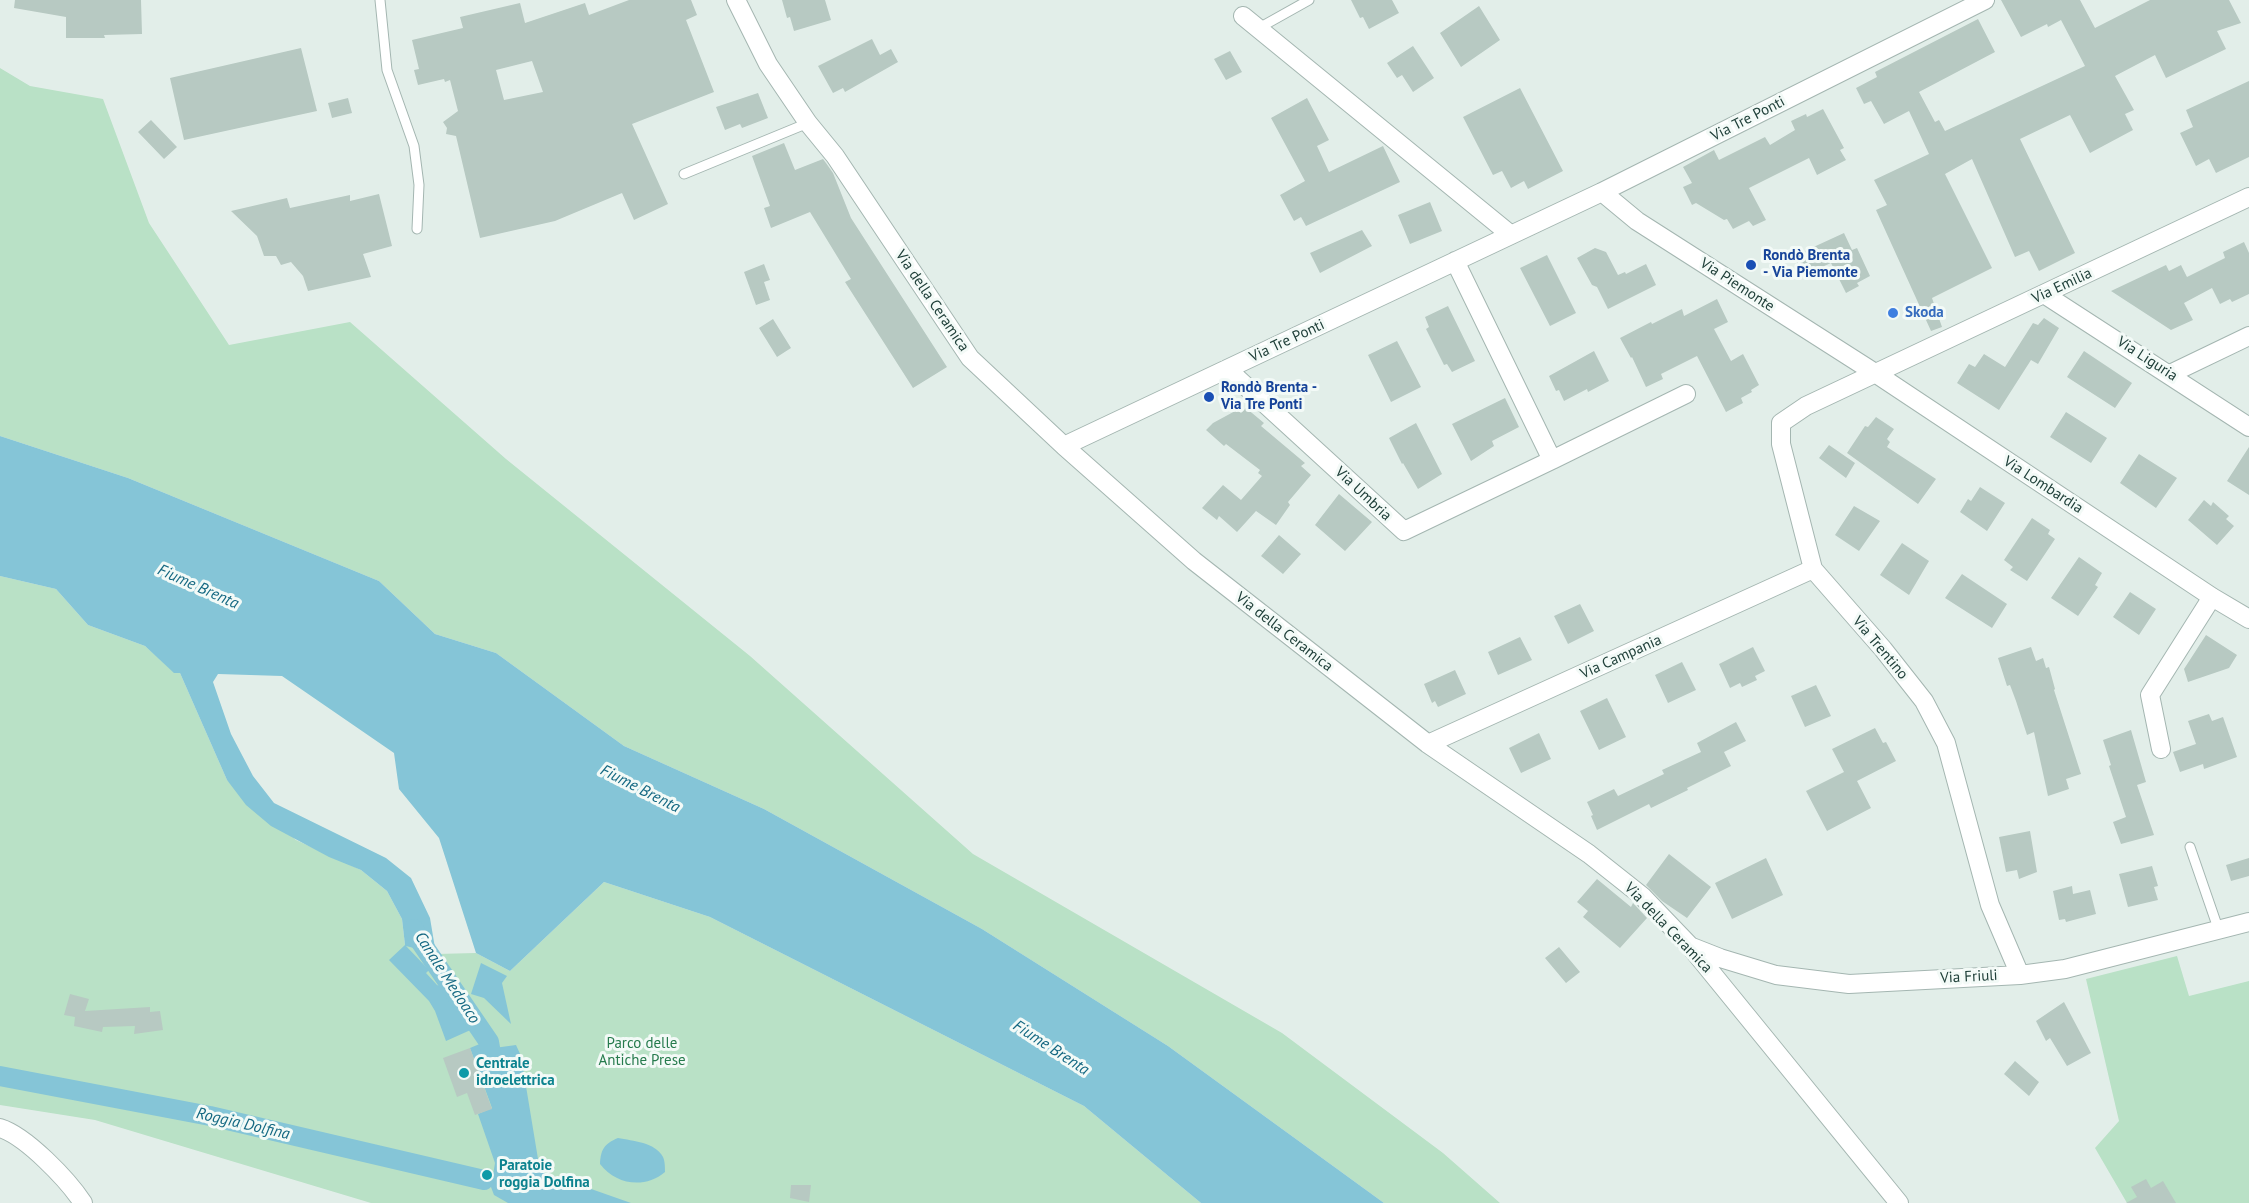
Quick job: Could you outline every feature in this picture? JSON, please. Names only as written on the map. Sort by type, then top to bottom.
[{"type":"street","name":"Via della Ceramica","points":[[736,0],[768,64],[808,123],[835,156],[970,358],[1064,447],[1194,561],[1428,744],[1589,854],[1642,896],[1689,945],[1899,1203]]},
{"type":"street","name":"Via Tre Ponti","points":[[1064,447],[1602,192],[1984,0]]},
{"type":"street","points":[[1243,16],[1511,235]]},
{"type":"street","name":"Via Piemonte","points":[[1602,192],[1637,221],[1875,374]]},
{"type":"street","name":"Via Emilia","points":[[1875,374],[2249,198]]},
{"type":"street","points":[[1455,261],[1552,460]]},
{"type":"street","name":"Via Liguria","points":[[2044,294],[2249,427]]},
{"type":"street","points":[[2170,374],[2249,336]]},
{"type":"street","name":"Via Umbria","points":[[1227,369],[1404,531],[1686,394]]},
{"type":"street","name":"Via Trentino","points":[[1875,374],[1806,406],[1781,423],[1781,444],[1813,569],[1883,648],[1924,701],[1946,743],[1990,905],[2020,975]]},
{"type":"street","name":"Via Lombardia","points":[[1875,374],[2212,597],[2249,619]]},
{"type":"street","name":"Via Campania","points":[[1428,744],[1813,569]]},
{"type":"street","points":[[2161,749],[2150,695],[2212,597]]},
{"type":"street","name":"Via Friuli","points":[[1689,945],[1720,958],[1776,975],[1849,984],[2020,975],[2065,969],[2249,922]]},
{"type":"street","points":[[0,1128],[7,1130],[35,1151],[72,1187],[83,1203]]},
{"type":"lane","points":[[380,0],[387,70],[414,146],[419,185],[417,229]]},
{"type":"lane","points":[[1259,27],[1309,0]]},
{"type":"lane","points":[[684,174],[808,123]]},
{"type":"lane","points":[[2190,847],[2219,931]]},
{"type":"green space","points":[[0,68],[30,86],[103,99],[149,223],[229,345],[350,322],[506,459],[750,656],[973,854],[1282,1033],[1443,1153],[1500,1203],[1384,1203],[1168,1046],[982,929],[764,809],[624,746],[496,653],[435,634],[379,581],[128,478],[0,436]]},
{"type":"green space","name":"Parco delle Antiche Prese","points":[[0,576],[56,589],[88,625],[145,646],[174,672],[180,673],[227,780],[296,840],[361,870],[387,891],[402,919],[405,945],[436,954],[476,953],[510,971],[604,882],[710,917],[1084,1106],[1201,1203],[371,1203],[95,1120],[0,1105]]},
{"type":"green space","points":[[2177,956],[2189,996],[2249,981],[2249,1203],[2127,1203],[2095,1148],[2119,1121],[2086,979]]},
{"type":"water","name":"Fiume Brenta","points":[[0,436],[128,478],[379,581],[435,634],[496,653],[624,746],[764,809],[982,929],[1168,1046],[1384,1203],[1201,1203],[1084,1106],[710,917],[604,882],[510,971],[476,953],[439,838],[399,789],[394,753],[282,676],[218,674],[213,682],[231,734],[253,776],[274,803],[386,858],[411,878],[430,918],[436,954],[406,946],[429,970],[426,973],[437,985],[463,994],[461,1001],[475,1028],[446,1041],[429,1001],[389,960],[405,945],[402,919],[387,891],[361,870],[329,857],[271,826],[246,805],[227,780],[180,673],[174,673],[145,646],[88,625],[56,589],[0,576]]},
{"type":"water","name":"Canale Medoaco","points":[[481,963],[507,976],[502,983],[511,1024],[484,998],[471,994]]},
{"type":"water","name":"Canale Medoaco","points":[[482,1043],[494,1048],[516,1045],[521,1056],[540,1171],[631,1203],[508,1203],[494,1195],[491,1187],[495,1163],[478,1114],[492,1108],[470,1048]]},
{"type":"water","points":[[618,1138],[655,1148],[663,1157],[665,1172],[649,1181],[631,1182],[622,1180],[607,1171],[600,1164],[602,1151],[609,1142]]},
{"type":"building","points":[[15,0],[141,0],[142,34],[104,35],[105,38],[66,38],[66,17],[14,8]]},
{"type":"building","points":[[629,0],[691,0],[697,15],[686,20],[714,92],[632,124],[668,204],[634,220],[622,193],[555,221],[480,238],[456,136],[446,134],[447,128],[443,122],[458,111],[450,80],[445,82],[444,79],[418,85],[414,70],[419,69],[412,40],[463,28],[460,17],[520,3],[525,23],[585,3],[589,15]],"holes":[[[532,61],[543,92],[504,100],[496,70]]]},
{"type":"building","points":[[782,0],[825,0],[831,20],[794,31],[790,17],[787,18]]},
{"type":"building","points":[[1351,0],[1392,0],[1399,13],[1369,29],[1363,17],[1360,18]]},
{"type":"building","points":[[2001,0],[2080,0],[2095,28],[2150,0],[2229,0],[2241,23],[2217,31],[2226,49],[2166,78],[2155,55],[2115,76],[2134,110],[2125,114],[2133,130],[2090,153],[2070,115],[2020,139],[2075,253],[2039,271],[2029,251],[2015,257],[1972,159],[1945,174],[1992,268],[1932,298],[1942,327],[1931,331],[1876,210],[1887,205],[1874,180],[1929,154],[1909,111],[1884,124],[1871,101],[1864,104],[1856,88],[1877,77],[1875,72],[1978,19],[1995,52],[1919,92],[1935,122],[1939,120],[1945,131],[2085,66],[2061,20],[2021,37]]},
{"type":"building","points":[[1479,6],[1500,40],[1461,67],[1440,33]]},
{"type":"building","points":[[872,39],[880,55],[891,49],[898,62],[845,92],[843,88],[833,93],[818,66]]},
{"type":"building","points":[[1413,46],[1434,78],[1413,92],[1402,75],[1397,78],[1387,63]]},
{"type":"building","points":[[301,48],[317,111],[184,140],[170,78]]},
{"type":"building","points":[[1230,51],[1242,72],[1226,80],[1214,59]]},
{"type":"building","points":[[2249,81],[2249,157],[2216,173],[2209,159],[2196,166],[2180,133],[2193,127],[2186,110]]},
{"type":"building","points":[[1520,88],[1563,171],[1528,189],[1524,181],[1511,188],[1502,171],[1493,175],[1463,117]]},
{"type":"building","points":[[758,93],[768,118],[742,128],[740,124],[725,130],[716,107]]},
{"type":"building","points":[[348,98],[352,113],[332,118],[328,103]]},
{"type":"building","points":[[1307,98],[1329,140],[1317,146],[1329,172],[1383,146],[1400,182],[1306,226],[1301,217],[1294,221],[1280,195],[1305,181],[1271,118]]},
{"type":"building","points":[[1823,109],[1844,148],[1840,150],[1846,160],[1817,175],[1809,158],[1749,188],[1766,220],[1753,226],[1749,221],[1733,229],[1727,219],[1724,220],[1696,203],[1692,205],[1683,187],[1692,183],[1683,167],[1714,150],[1719,160],[1765,137],[1770,145],[1795,130],[1791,121],[1806,114],[1807,117]]},
{"type":"building","points":[[151,120],[177,147],[164,159],[138,132]]},
{"type":"building","points":[[784,143],[795,170],[823,159],[826,163],[833,173],[851,218],[947,367],[913,388],[845,282],[851,279],[810,212],[771,228],[764,208],[770,206],[752,156]]},
{"type":"building","points":[[379,194],[392,246],[363,254],[371,277],[308,291],[303,276],[291,262],[281,265],[276,256],[264,256],[257,236],[231,211],[287,198],[290,208],[350,195],[350,201]]},
{"type":"building","points":[[1430,202],[1442,231],[1410,244],[1398,215]]},
{"type":"building","points":[[1362,230],[1372,246],[1320,273],[1310,253]]},
{"type":"building","points":[[1844,233],[1852,250],[1857,248],[1870,276],[1857,283],[1859,286],[1846,293],[1831,263],[1808,273],[1800,269],[1794,256]]},
{"type":"building","points":[[2244,242],[2249,253],[2249,294],[2232,302],[2230,299],[2220,304],[2212,288],[2184,303],[2193,320],[2171,330],[2111,291],[2166,265],[2169,271],[2181,265],[2187,277],[2225,258],[2223,252]]},
{"type":"building","points":[[1595,248],[1606,252],[1618,275],[1625,272],[1626,274],[1646,264],[1656,285],[1608,309],[1597,287],[1592,285],[1577,258]]},
{"type":"building","points":[[1547,255],[1576,313],[1550,326],[1520,268]]},
{"type":"building","points":[[764,264],[770,280],[764,282],[770,300],[756,305],[744,272]]},
{"type":"building","points":[[1717,299],[1728,322],[1714,329],[1731,361],[1743,354],[1759,385],[1741,398],[1743,403],[1726,412],[1697,356],[1661,374],[1663,379],[1646,387],[1620,338],[1682,309],[1684,316]]},
{"type":"building","points":[[1448,306],[1475,361],[1452,372],[1447,364],[1444,365],[1426,329],[1429,327],[1425,317]]},
{"type":"building","points":[[2044,318],[2059,328],[2038,364],[2031,360],[1999,410],[1957,383],[1969,364],[1975,367],[1984,354],[2005,367],[2033,323],[2038,325]]},
{"type":"building","points":[[773,319],[791,348],[777,357],[759,328]]},
{"type":"building","points":[[1397,341],[1421,387],[1391,402],[1368,355]]},
{"type":"building","points":[[1594,351],[1609,381],[1564,401],[1549,376]]},
{"type":"building","points":[[2084,351],[2132,383],[2115,408],[2067,377]]},
{"type":"building","points":[[1505,398],[1519,427],[1492,441],[1494,446],[1471,461],[1452,424]]},
{"type":"building","points":[[1246,408],[1264,423],[1261,426],[1305,463],[1301,466],[1311,475],[1288,502],[1290,505],[1276,525],[1256,511],[1237,532],[1219,516],[1217,520],[1202,508],[1223,485],[1241,500],[1262,476],[1258,473],[1260,470],[1226,444],[1224,446],[1206,430],[1213,423],[1237,410],[1241,413]]},
{"type":"building","points":[[2066,412],[2107,438],[2091,463],[2050,437]]},
{"type":"building","points":[[1876,417],[1894,429],[1887,439],[1890,442],[1887,447],[1936,479],[1918,504],[1847,453],[1865,426],[1868,427]]},
{"type":"building","points":[[1416,423],[1442,474],[1418,489],[1389,438]]},
{"type":"building","points":[[1829,445],[1855,463],[1846,478],[1819,458]]},
{"type":"building","points":[[2249,447],[2249,495],[2227,481]]},
{"type":"building","points":[[2139,454],[2177,478],[2156,508],[2120,483]]},
{"type":"building","points":[[1980,487],[2005,503],[1987,531],[1960,512],[1968,499],[1971,501]]},
{"type":"building","points":[[1339,494],[1372,522],[1345,551],[1315,525]]},
{"type":"building","points":[[2204,500],[2211,506],[2213,502],[2229,516],[2226,519],[2234,526],[2217,545],[2188,520]]},
{"type":"building","points":[[1854,506],[1880,521],[1859,551],[1835,535]]},
{"type":"building","points":[[2032,518],[2050,530],[2048,534],[2055,539],[2027,581],[2010,570],[2013,567],[2004,560]]},
{"type":"building","points":[[1279,535],[1301,554],[1283,574],[1261,556]]},
{"type":"building","points":[[1902,543],[1929,561],[1909,595],[1880,575]]},
{"type":"building","points":[[2079,557],[2102,573],[2095,585],[2098,587],[2078,616],[2051,598]]},
{"type":"building","points":[[1962,574],[2007,604],[1992,628],[1945,598]]},
{"type":"building","points":[[2130,592],[2156,609],[2139,635],[2113,617]]},
{"type":"building","points":[[1580,604],[1594,631],[1568,644],[1554,616]]},
{"type":"building","points":[[2206,635],[2237,655],[2229,668],[2188,682],[2184,669]]},
{"type":"building","points":[[1520,637],[1532,660],[1498,675],[1488,652]]},
{"type":"building","points":[[1753,647],[1765,671],[1755,676],[1757,680],[1742,687],[1740,683],[1730,688],[1719,664]]},
{"type":"building","points":[[2031,647],[2036,661],[2043,658],[2046,668],[2049,667],[2081,774],[2066,779],[2069,789],[2048,796],[2034,732],[2027,735],[1998,658]]},
{"type":"building","points":[[1682,662],[1696,690],[1668,703],[1655,675]]},
{"type":"building","points":[[1455,670],[1466,694],[1438,707],[1435,701],[1432,703],[1424,684]]},
{"type":"building","points":[[1816,685],[1831,716],[1805,727],[1791,696]]},
{"type":"building","points":[[1607,698],[1626,737],[1599,750],[1580,711]]},
{"type":"building","points":[[2209,714],[2212,721],[2223,717],[2237,757],[2204,769],[2203,764],[2180,772],[2173,752],[2196,744],[2188,721]]},
{"type":"building","points":[[1736,722],[1746,741],[1724,752],[1731,766],[1651,808],[1649,804],[1597,830],[1587,802],[1614,789],[1618,796],[1664,774],[1662,770],[1701,752],[1697,743]]},
{"type":"building","points":[[1875,728],[1896,761],[1857,781],[1871,808],[1827,831],[1806,791],[1844,772],[1832,749]]},
{"type":"building","points":[[2131,730],[2146,782],[2137,785],[2154,835],[2121,844],[2113,822],[2126,817],[2103,740]]},
{"type":"building","points":[[1539,733],[1551,759],[1521,773],[1509,748]]},
{"type":"building","points":[[2030,831],[2037,872],[2019,879],[2017,870],[2006,872],[1999,837]]},
{"type":"building","points":[[1669,854],[1711,887],[1687,918],[1662,901],[1646,885]]},
{"type":"building","points":[[1766,858],[1783,895],[1732,919],[1715,883]]},
{"type":"building","points":[[2249,858],[2249,876],[2231,881],[2226,865]]},
{"type":"building","points":[[2152,866],[2158,886],[2154,887],[2158,900],[2128,907],[2119,874]]},
{"type":"building","points":[[1597,879],[1631,907],[1633,903],[1647,918],[1620,948],[1583,917],[1588,911],[1577,902]]},
{"type":"building","points":[[2072,886],[2073,894],[2090,890],[2096,914],[2066,922],[2065,919],[2059,920],[2053,891]]},
{"type":"building","points":[[1559,947],[1580,972],[1566,983],[1545,958]]},
{"type":"building","points":[[70,994],[89,999],[85,1011],[150,1007],[150,1012],[160,1011],[163,1030],[134,1034],[135,1026],[103,1027],[102,1032],[74,1026],[75,1017],[64,1015]]},
{"type":"building","points":[[2064,1002],[2091,1053],[2067,1066],[2050,1038],[2046,1041],[2036,1021]]},
{"type":"building","name":"Centrale idroelettrica","points":[[470,1048],[492,1109],[475,1115],[467,1093],[457,1097],[443,1058]]},
{"type":"building","points":[[2015,1061],[2039,1082],[2029,1096],[2004,1074]]},
{"type":"building","points":[[2146,1179],[2151,1188],[2163,1181],[2176,1203],[2126,1203],[2137,1197],[2131,1187]]},
{"type":"building","points":[[791,1185],[811,1185],[809,1202],[790,1198]]},
{"type":"waterway","name":"Canale Medoaco","points":[[414,929],[489,1042],[494,1071]]},
{"type":"waterway","name":"Roggia Dolfina","points":[[0,1076],[210,1116],[484,1180]]},
{"type":"place","name":"Rondò Brenta - Via Piemonte","points":[[1751,265]]},
{"type":"place","name":"Skoda","points":[[1893,313]]},
{"type":"place","name":"Rondò Brenta - Via Tre Ponti","points":[[1209,397]]},
{"type":"place","name":"Centrale idroelettrica","points":[[464,1073]]},
{"type":"place","name":"Paratoie roggia Dolfina","points":[[487,1175]]}]
